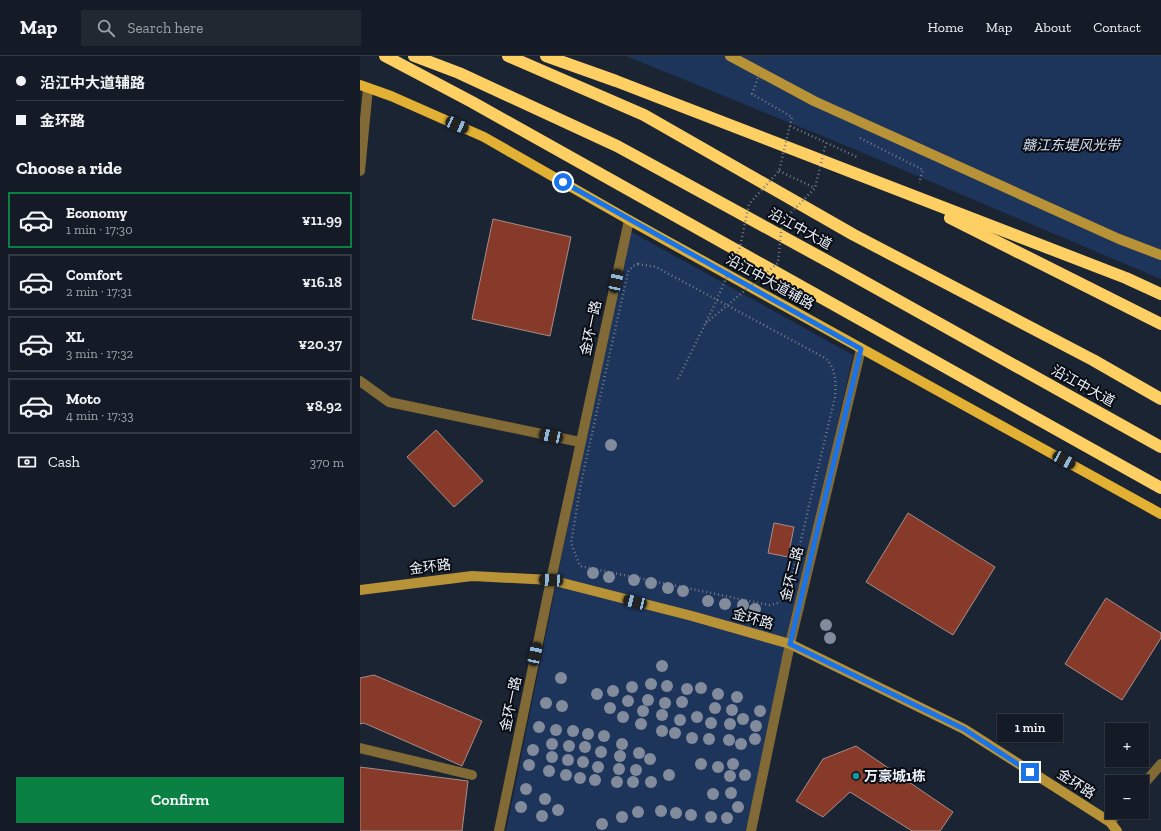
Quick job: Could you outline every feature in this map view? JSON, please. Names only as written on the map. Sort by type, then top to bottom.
[{"type":"highway","points":[[385,56],[472,102],[1161,488]]},
{"type":"highway","name":"沿江中大道","points":[[414,56],[459,73],[617,146],[831,263],[1161,447]]},
{"type":"highway","name":"沿江中大道","points":[[508,56],[644,116],[854,235],[1093,360],[1161,400]]},
{"type":"highway","points":[[546,56],[616,81],[1126,278],[1161,294]]},
{"type":"highway","points":[[887,186],[1161,324]]},
{"type":"main road","name":"沿江中大道辅路","points":[[364,87],[391,96],[484,137],[629,220],[1161,514]]},
{"type":"street","points":[[730,56],[825,106],[1119,239],[1161,255]]},
{"type":"street","points":[[360,171],[364,87]]},
{"type":"street","name":"金环一路","points":[[499,831],[580,442],[629,220]]},
{"type":"street","name":"金环二路","points":[[751,831],[790,644],[861,349]]},
{"type":"street","points":[[360,381],[389,402],[580,442]]},
{"type":"street","name":"金环路","points":[[360,590],[472,576],[551,580],[692,616],[790,644],[964,729],[1110,822],[1117,831]]},
{"type":"street","points":[[360,748],[472,775]]},
{"type":"street","points":[[1149,778],[1161,764]]},
{"type":"street","points":[[1110,822],[1113,819]]},
{"type":"path","points":[[678,379],[740,247],[749,204],[779,171],[792,117],[752,94],[760,72]]},
{"type":"path","points":[[790,126],[862,159]]},
{"type":"path","points":[[854,135],[923,170],[918,186]]},
{"type":"path","points":[[705,324],[778,263],[782,222],[815,188],[826,143]]},
{"type":"path","points":[[779,171],[815,188]]},
{"type":"path","points":[[638,264],[656,267],[825,358],[831,363],[836,385],[835,397],[789,590],[787,596],[781,602],[769,605],[580,566],[571,543],[581,483],[628,272],[638,264]]},
{"type":"green space","name":"赣江东堤风光带","points":[[626,56],[1161,56],[1161,279],[837,142]]},
{"type":"green space","points":[[630,231],[853,355],[746,831],[506,831],[564,545]]},
{"type":"building","points":[[493,219],[571,237],[550,336],[472,319]]},
{"type":"building","points":[[436,430],[483,481],[454,507],[407,457]]},
{"type":"building","points":[[908,513],[995,567],[953,635],[866,582]]},
{"type":"building","points":[[774,523],[794,527],[788,557],[768,553]]},
{"type":"building","points":[[1106,598],[1161,633],[1161,638],[1122,700],[1065,664]]},
{"type":"building","points":[[374,675],[482,721],[462,766],[364,723],[360,724],[360,678]]},
{"type":"building","name":"万豪城1栋","points":[[856,746],[953,812],[940,831],[912,831],[850,792],[823,817],[796,801],[823,759]]},
{"type":"building","points":[[360,767],[468,781],[462,831],[360,831]]},
{"type":"place","name":"万豪城1栋","points":[[856,776]]},
{"type":"route","points":[[563,182],[861,349],[790,644],[964,729],[1030,772]]}]
